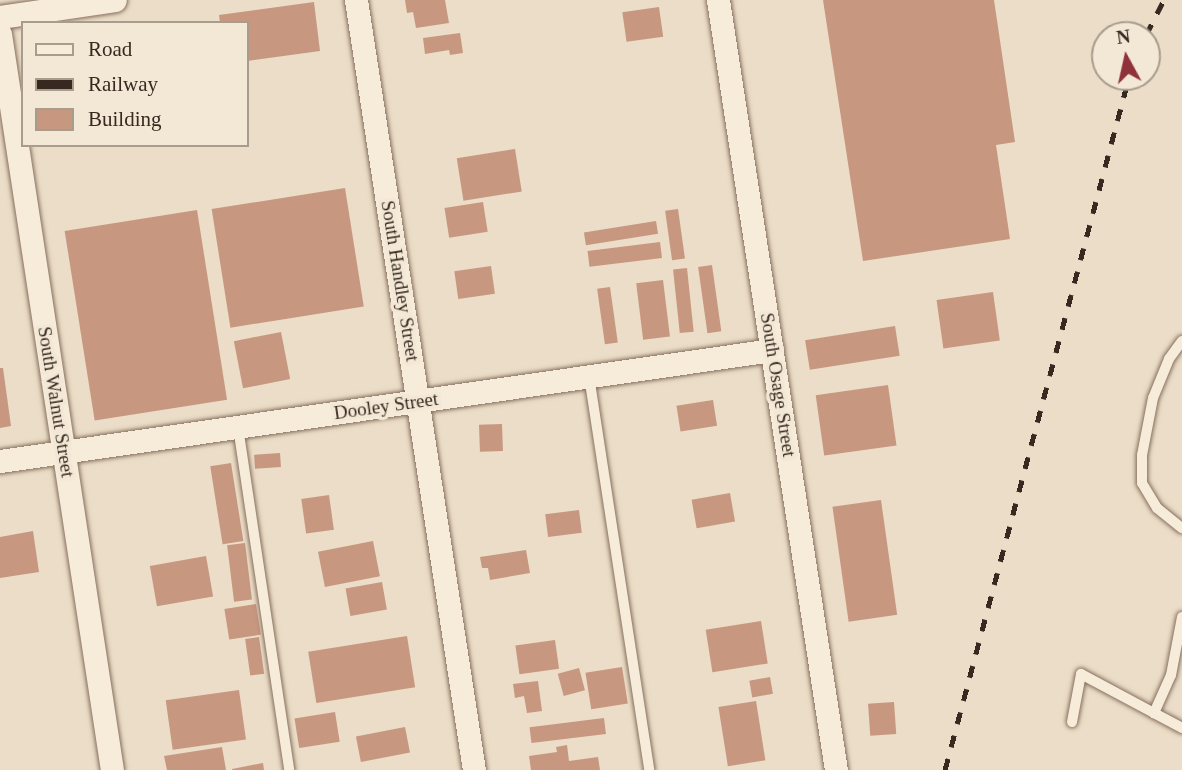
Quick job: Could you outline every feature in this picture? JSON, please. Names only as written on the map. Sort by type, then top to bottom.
[{"type":"street","points":[[0,18],[115,0]]},
{"type":"street","name":"South Handley Street","points":[[356,0],[474,770]]},
{"type":"street","name":"South Osage Street","points":[[719,0],[836,770]]},
{"type":"street","name":"South Walnut Street","points":[[0,34],[111,770]]},
{"type":"street","name":"Dooley Street","points":[[0,461],[772,350]]},
{"type":"lane","points":[[1182,341],[1169,359],[1153,398],[1142,455],[1142,483],[1157,508],[1182,528]]},
{"type":"lane","points":[[589,376],[649,770]]},
{"type":"lane","points":[[238,426],[289,770]]},
{"type":"lane","points":[[1154,713],[1171,675],[1182,617]]},
{"type":"lane","points":[[1072,722],[1082,674],[1182,728]]},
{"type":"building","points":[[405,0],[445,0],[449,23],[416,28],[413,12],[407,13]]},
{"type":"building","points":[[823,0],[994,0],[1015,142],[996,145],[1010,239],[863,261]]},
{"type":"building","points":[[314,2],[320,51],[248,61],[248,21],[220,21],[219,15]]},
{"type":"building","points":[[659,7],[663,37],[627,42],[622,12]]},
{"type":"building","points":[[460,33],[463,53],[450,55],[449,50],[425,54],[423,38]]},
{"type":"building","points":[[515,149],[522,191],[463,201],[457,158]]},
{"type":"building","points":[[345,188],[364,307],[230,328],[212,209]]},
{"type":"building","points":[[483,202],[488,232],[449,238],[444,208]]},
{"type":"building","points":[[678,209],[685,259],[672,260],[665,211]]},
{"type":"building","points":[[197,210],[227,400],[95,421],[65,231]]},
{"type":"building","points":[[656,221],[658,234],[586,245],[584,232]]},
{"type":"building","points":[[660,242],[662,258],[589,267],[588,251]]},
{"type":"building","points":[[712,265],[721,331],[707,333],[698,267]]},
{"type":"building","points":[[491,266],[495,294],[458,299],[454,271]]},
{"type":"building","points":[[687,268],[694,332],[680,333],[673,269]]},
{"type":"building","points":[[663,280],[670,337],[643,340],[636,283]]},
{"type":"building","points":[[610,287],[618,342],[605,344],[597,289]]},
{"type":"building","points":[[993,292],[1000,341],[943,348],[937,300]]},
{"type":"building","points":[[895,326],[900,356],[810,370],[805,340]]},
{"type":"building","points":[[281,332],[290,379],[243,388],[234,341]]},
{"type":"building","points":[[0,368],[3,368],[11,426],[0,428]]},
{"type":"building","points":[[888,385],[896,445],[824,456],[816,395]]},
{"type":"building","points":[[713,400],[717,426],[681,431],[676,406]]},
{"type":"building","points":[[502,424],[503,451],[480,452],[479,425]]},
{"type":"building","points":[[280,453],[281,467],[255,469],[254,455]]},
{"type":"building","points":[[231,463],[243,541],[223,544],[210,466]]},
{"type":"building","points":[[730,493],[735,522],[697,528],[692,500]]},
{"type":"building","points":[[329,495],[334,530],[306,534],[301,499]]},
{"type":"building","points":[[881,500],[897,615],[849,622],[832,507]]},
{"type":"building","points":[[579,510],[582,533],[548,537],[545,514]]},
{"type":"building","points":[[33,531],[39,572],[0,578],[0,537]]},
{"type":"building","points":[[373,541],[380,576],[325,587],[318,552]]},
{"type":"building","points":[[245,543],[252,600],[234,602],[227,545]]},
{"type":"building","points":[[526,550],[530,573],[490,580],[488,568],[482,568],[480,557]]},
{"type":"building","points":[[206,556],[213,596],[157,606],[150,566]]},
{"type":"building","points":[[382,582],[387,610],[350,616],[346,588]]},
{"type":"building","points":[[256,604],[261,635],[229,640],[224,609]]},
{"type":"building","points":[[761,621],[768,663],[712,672],[706,630]]},
{"type":"building","points":[[407,636],[415,687],[316,703],[308,652]]},
{"type":"building","points":[[259,637],[264,674],[250,676],[245,639]]},
{"type":"building","points":[[555,640],[559,669],[519,674],[515,646]]},
{"type":"building","points":[[622,667],[628,704],[591,709],[585,673]]},
{"type":"building","points":[[579,668],[585,690],[564,696],[558,674]]},
{"type":"building","points":[[770,677],[773,694],[752,697],[749,681]]},
{"type":"building","points":[[538,681],[542,711],[527,713],[524,696],[515,698],[513,684]]},
{"type":"building","points":[[239,690],[246,740],[173,750],[166,700]]},
{"type":"building","points":[[756,701],[765,760],[728,766],[718,707]]},
{"type":"building","points":[[894,702],[896,734],[870,736],[868,704]]},
{"type":"building","points":[[335,712],[340,742],[299,748],[295,718]]},
{"type":"building","points":[[604,718],[606,734],[532,743],[530,727]]},
{"type":"building","points":[[405,727],[410,753],[361,762],[356,737]]},
{"type":"building","points":[[567,745],[569,761],[598,757],[600,770],[531,770],[529,756],[557,752],[556,747]]},
{"type":"building","points":[[222,747],[226,770],[167,770],[164,756]]},
{"type":"building","points":[[263,763],[264,770],[232,770],[232,769]]},
{"type":"railway","points":[[1153,21],[1164,0]]},
{"type":"railway","points":[[945,770],[1125,91]]}]
